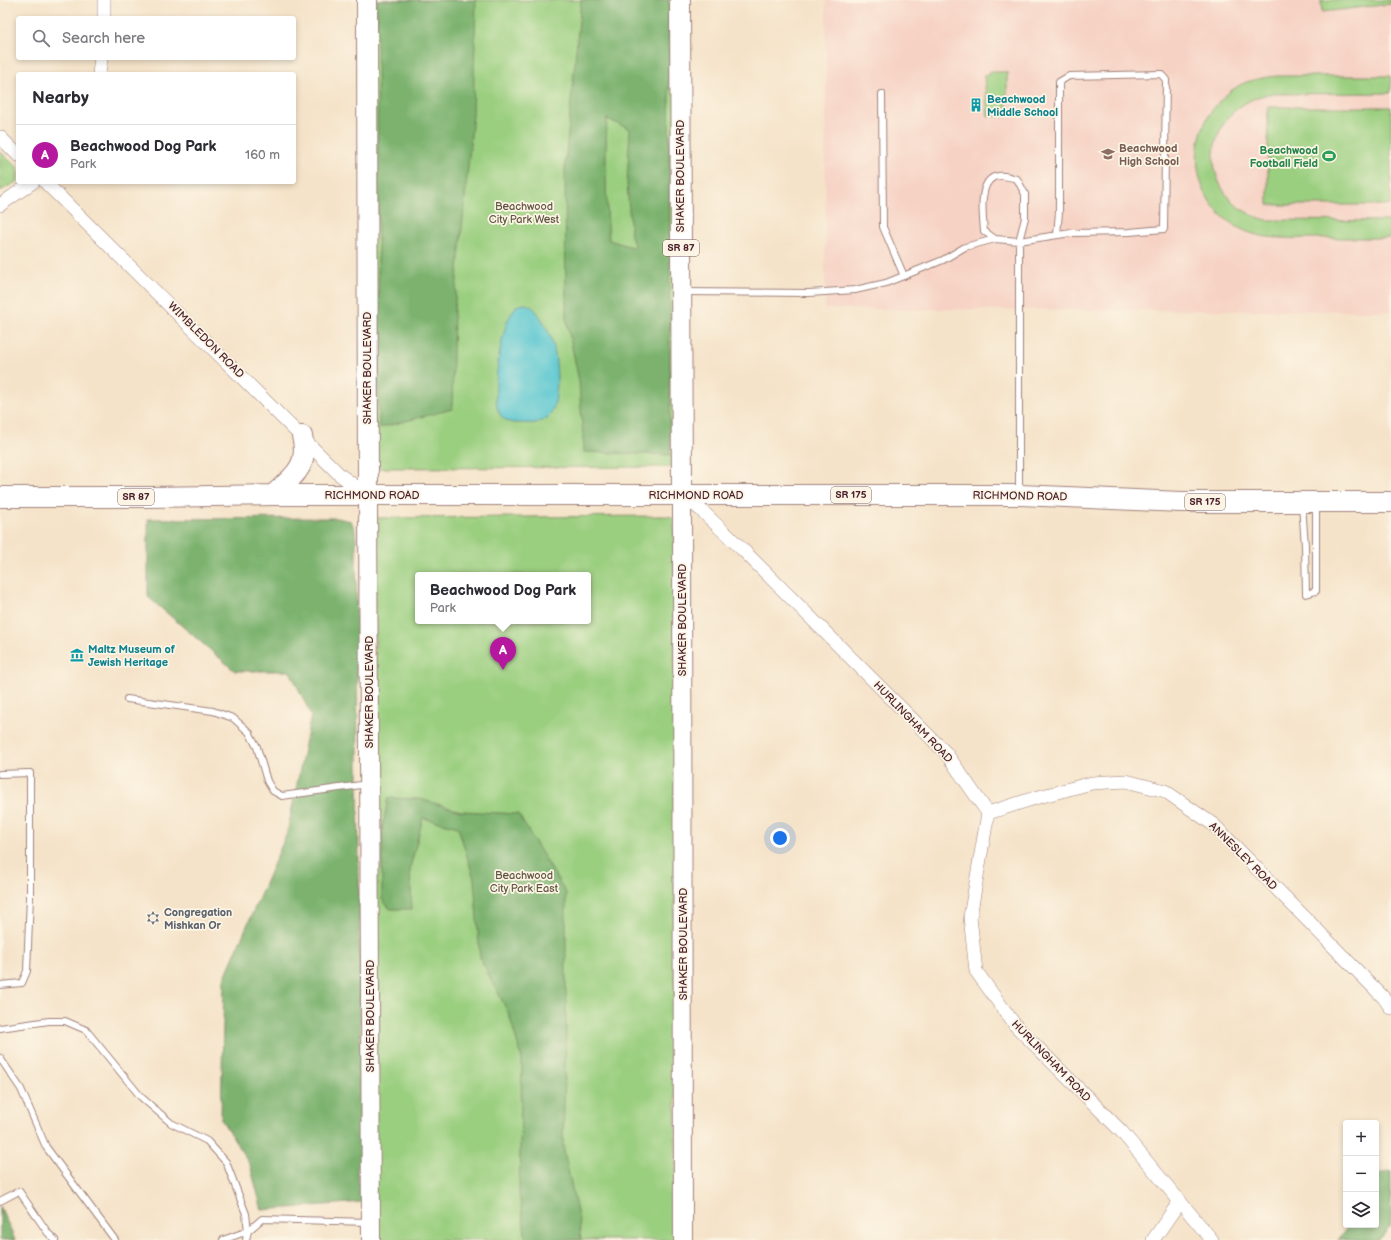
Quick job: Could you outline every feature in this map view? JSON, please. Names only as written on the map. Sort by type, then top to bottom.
[{"type":"main road","name":"SHAKER BOULEVARD","points":[[367,0],[371,1240]]},
{"type":"main road","name":"SHAKER BOULEVARD","points":[[680,0],[684,1240]]},
{"type":"main road","points":[[273,495],[294,476],[301,466],[305,448],[302,436]]},
{"type":"main road","name":"RICHMOND ROAD","points":[[0,497],[273,495],[1020,495],[1181,502],[1391,502]]},
{"type":"street","points":[[104,0],[104,16]]},
{"type":"street","points":[[99,72],[101,60]]},
{"type":"street","points":[[0,137],[16,153]]},
{"type":"street","points":[[0,205],[30,184]]},
{"type":"street","name":"WIMBLEDON ROAD","points":[[47,184],[340,475],[368,495]]},
{"type":"street","name":"HURLINGHAM ROAD","points":[[682,495],[701,510],[733,540],[946,753],[988,813],[970,917],[976,971],[1015,1025],[1122,1132],[1212,1240]]},
{"type":"street","name":"ANNESLEY ROAD","points":[[988,813],[1034,798],[1092,784],[1126,781],[1166,791],[1214,825],[1384,998],[1391,1008]]},
{"type":"street","points":[[1153,1240],[1180,1201]]},
{"type":"lane","points":[[681,292],[809,293],[855,290],[886,283],[943,260],[965,247],[995,239],[1019,241],[1071,233],[1129,232],[1164,229],[1166,80],[1160,74],[1069,76],[1059,82],[1059,205],[1057,235]]},
{"type":"lane","points":[[882,94],[883,227],[904,276]]},
{"type":"lane","points":[[995,239],[984,231],[982,215],[983,199],[987,184],[994,177],[1005,176],[1017,179],[1025,194],[1025,218],[1019,241],[1020,495]]},
{"type":"lane","points":[[1309,502],[1316,591],[1306,594],[1309,502]]},
{"type":"lane","points":[[127,698],[213,712],[233,718],[249,732],[257,747],[267,781],[273,791],[282,796],[369,784]]},
{"type":"lane","points":[[0,774],[30,773],[30,897],[28,971],[22,983],[0,985]]},
{"type":"lane","points":[[0,1028],[50,1021],[65,1021],[86,1030],[141,1097],[171,1123],[207,1141],[226,1162],[246,1214],[248,1231],[246,1240]]},
{"type":"lane","points":[[0,1058],[21,1089],[46,1147],[115,1240]]},
{"type":"lane","points":[[0,1201],[19,1191],[48,1233],[55,1240]]},
{"type":"lane","points":[[223,1240],[248,1231],[262,1220],[370,1222]]},
{"type":"shaded area","name":"Beachwood High School","points":[[826,0],[1391,0],[1391,311],[825,309]]},
{"type":"green space","name":"Beachwood City Park West","points":[[367,0],[680,0],[682,467],[375,467]]},
{"type":"green space","points":[[377,0],[476,0],[473,115],[454,311],[452,409],[379,428]]},
{"type":"green space","points":[[581,0],[669,0],[670,455],[584,452],[579,381],[566,318],[565,164]],"holes":[[[607,119],[630,129],[627,184],[631,235],[635,248],[609,240],[607,209]]]},
{"type":"green space","points":[[1321,0],[1391,0],[1391,4],[1322,12]]},
{"type":"green space","points":[[989,72],[1007,72],[1007,116],[988,116],[984,75],[990,75]]},
{"type":"green space","points":[[1278,76],[1391,76],[1391,93],[1268,94],[1244,104],[1227,118],[1217,137],[1214,157],[1217,177],[1227,196],[1244,210],[1267,220],[1391,221],[1391,238],[1288,238],[1259,235],[1241,229],[1222,216],[1208,198],[1200,179],[1197,158],[1200,137],[1208,117],[1222,99],[1240,85],[1249,81]]},
{"type":"green space","name":"Beachwood Football Field","points":[[1268,107],[1391,107],[1391,205],[1268,205]]},
{"type":"green space","points":[[0,152],[16,166],[16,182],[0,191]]},
{"type":"green space","name":"Beachwood City Park East","points":[[671,517],[674,520],[676,1240],[375,1240],[375,518]]},
{"type":"green space","points":[[337,518],[351,521],[355,530],[356,540],[362,1202],[262,1210],[250,1165],[221,1119],[224,979],[287,833],[311,715],[290,671],[235,671],[148,597],[148,519]]},
{"type":"green space","points":[[388,798],[420,799],[461,811],[518,814],[566,893],[566,1035],[563,1146],[579,1221],[581,1240],[526,1240],[519,1193],[522,1059],[509,1014],[480,958],[474,879],[458,827],[423,818],[410,868],[412,909],[390,909],[382,899],[382,830]]},
{"type":"green space","points":[[1391,1171],[1391,1226],[1379,1240],[1338,1240],[1347,1228],[1379,1228],[1379,1175]]},
{"type":"green space","points":[[0,1206],[15,1240],[0,1240]]},
{"type":"water","points":[[525,304],[531,307],[543,321],[551,338],[554,348],[557,374],[556,395],[551,412],[544,420],[530,423],[512,423],[504,419],[498,410],[496,399],[497,371],[507,322],[516,306]]},
{"type":"place","name":"Beachwood Middle School","points":[[976,105]]},
{"type":"place","name":"Beachwood High School","points":[[1108,154]]},
{"type":"place","name":"Beachwood Football Field","points":[[1329,156]]},
{"type":"place","name":"Maltz Museum of Jewish Heritage","points":[[77,655]]},
{"type":"place","name":"Beachwood Dog Park","points":[[503,670]]},
{"type":"place","name":"Congregation Mishkan Or","points":[[153,918]]}]
